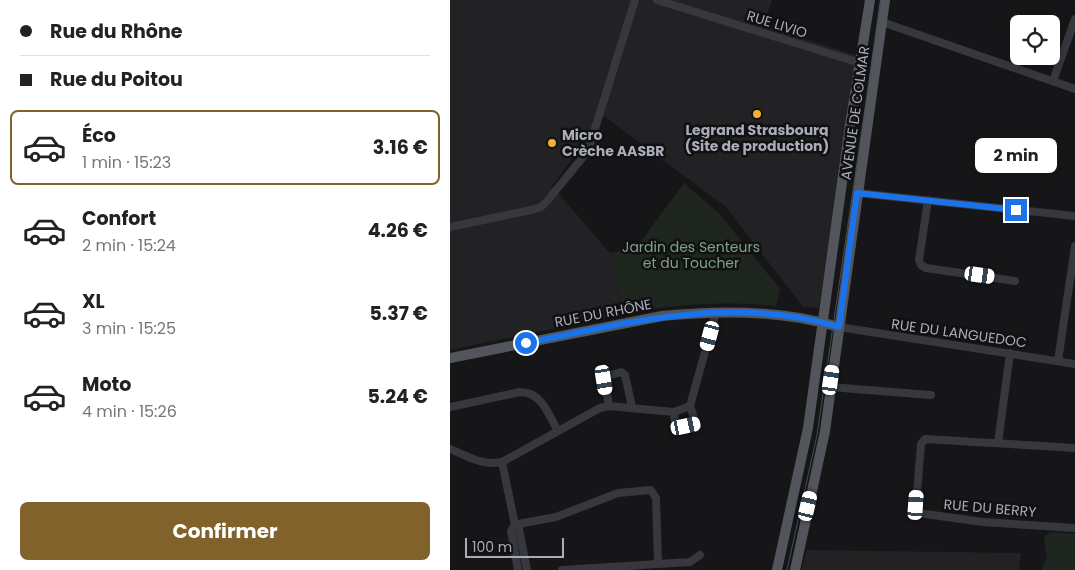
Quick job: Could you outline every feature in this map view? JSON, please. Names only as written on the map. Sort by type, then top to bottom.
[{"type":"main road","name":"AVENUE DE COLMAR","points":[[777,570],[808,428],[870,0]]},
{"type":"main road","name":"AVENUE DE COLMAR","points":[[795,570],[825,432],[857,193],[886,0]]},
{"type":"main road","points":[[867,19],[882,22]]},
{"type":"main road","name":"RUE DU RHÔNE","points":[[450,358],[662,316],[742,312],[823,323]]},
{"type":"main road","points":[[823,323],[839,327]]},
{"type":"street","points":[[450,227],[540,207],[588,151],[635,0]]},
{"type":"street","name":"RUE LIVIO","points":[[658,0],[860,63]]},
{"type":"street","points":[[1053,81],[1075,19]]},
{"type":"street","points":[[882,22],[1075,89]]},
{"type":"street","points":[[857,193],[1075,216]]},
{"type":"street","points":[[928,200],[919,260],[921,265],[926,268],[1015,280]]},
{"type":"street","points":[[1058,361],[1075,246]]},
{"type":"street","points":[[674,412],[675,428],[696,424],[690,406],[716,312]]},
{"type":"street","name":"RUE DU LANGUEDOC","points":[[839,327],[1075,364]]},
{"type":"street","points":[[1010,354],[998,443],[1075,448]]},
{"type":"street","points":[[609,406],[604,377],[621,372],[625,375],[632,407]]},
{"type":"street","points":[[830,387],[930,395]]},
{"type":"street","points":[[450,407],[520,392],[530,393],[538,396],[558,431]]},
{"type":"street","points":[[450,449],[478,461],[494,464],[502,462],[594,410],[609,406],[674,412],[690,406]]},
{"type":"street","name":"RUE DU BERRY","points":[[998,443],[925,439],[921,444],[916,505],[920,513],[983,522],[1075,528]]},
{"type":"street","points":[[502,462],[528,570]]},
{"type":"street","points":[[518,570],[511,531],[517,525],[556,516],[610,496],[651,490],[656,498],[658,562]]},
{"type":"street","points":[[562,570],[658,562],[690,562],[700,555]]},
{"type":"shaded area","points":[[450,0],[772,0],[764,26],[858,56],[819,308],[803,307],[726,207],[604,116],[552,186],[610,253],[623,314],[450,350]]},
{"type":"shaded area","points":[[807,550],[1021,553],[1019,570],[801,570]]},
{"type":"green space","name":"Jardin des Senteurs et du Toucher","points":[[684,183],[719,213],[780,289],[776,306],[699,304],[623,314],[610,253],[636,248]]},
{"type":"green space","points":[[1050,532],[1075,534],[1075,570],[1041,570],[1047,558],[1044,537]]},
{"type":"tram line","points":[[787,570],[817,435],[881,0]]},
{"type":"place","name":"Legrand Strasbourg (Site de production)","points":[[757,114]]},
{"type":"place","name":"Micro Crèche AASBR","points":[[552,143]]},
{"type":"route","points":[[526,343],[662,316],[698,312],[742,312],[778,316],[839,327],[857,193],[1016,210]]}]
